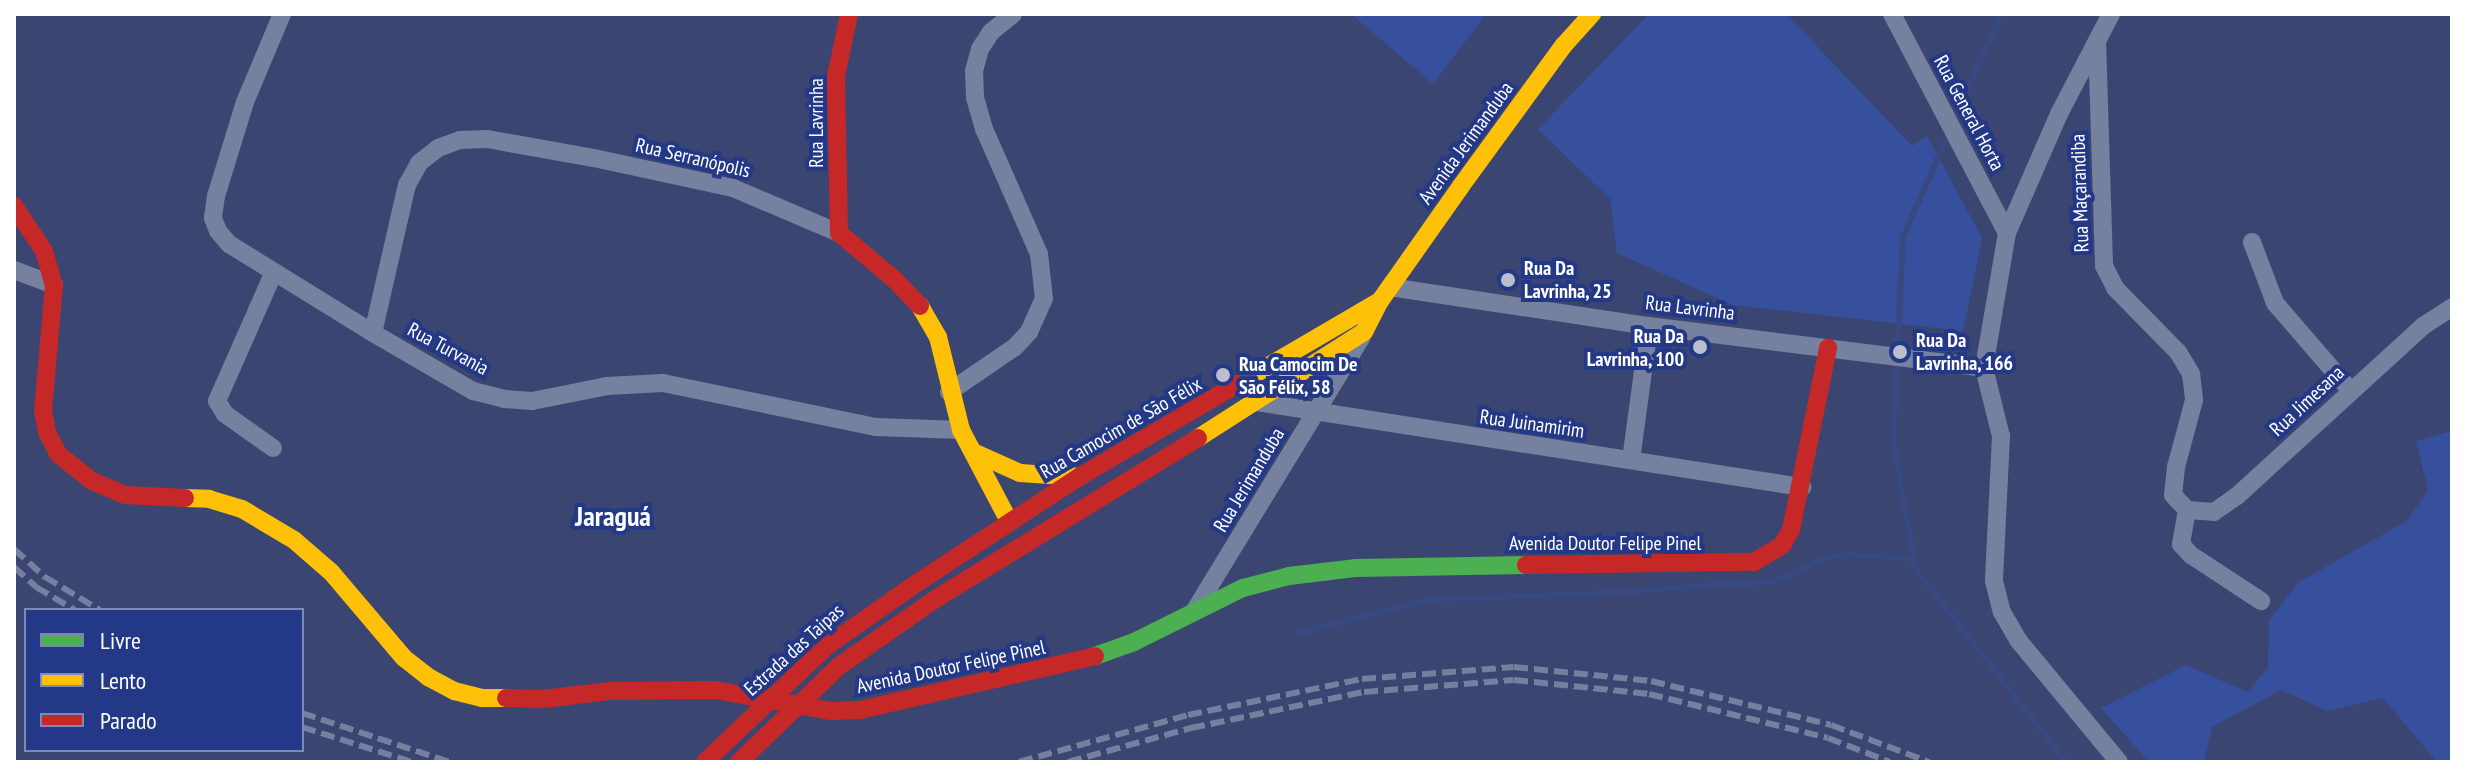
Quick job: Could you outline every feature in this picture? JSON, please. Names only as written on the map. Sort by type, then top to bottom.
[{"type":"street","name":"Rua Turvania","points":[[282,14],[245,102],[216,196],[213,218],[218,231],[229,244],[373,333],[473,391],[504,399],[532,401],[607,386],[663,383],[876,427],[961,430]]},
{"type":"street","name":"Rua Lavrinha","points":[[839,233],[836,77],[849,14]]},
{"type":"street","points":[[949,392],[1015,347],[1034,324],[1044,299],[1045,279],[1039,254],[984,129],[975,98],[974,71],[980,49],[991,32],[1013,14]]},
{"type":"street","name":"Avenida Jerimanduba","points":[[1385,294],[1564,45],[1592,14]]},
{"type":"street","name":"Rua General Horta","points":[[1892,14],[2007,233]]},
{"type":"street","points":[[2111,14],[2059,114],[2007,233],[1984,368],[2001,436],[1994,581],[2002,612],[2018,640],[2119,762]]},
{"type":"street","name":"Rua Maçarandiba","points":[[2097,39],[2104,266],[2115,288],[2178,352],[2191,374],[2194,400],[2176,467],[2173,495],[2187,510],[2181,544],[2191,555],[2261,601]]},
{"type":"street","name":"Rua Serranópolis","points":[[373,333],[407,185],[419,163],[438,148],[460,140],[487,139],[733,188],[839,233],[895,280],[924,311],[938,337],[949,392],[961,430],[1009,521]]},
{"type":"street","name":"Avenida Doutor Felipe Pinel","points":[[14,206],[44,251],[54,285],[43,411],[47,432],[58,454],[76,471],[109,490],[125,495],[227,503],[294,540],[331,572],[404,658],[454,691],[512,699],[609,691],[715,690],[830,711],[860,710],[1082,661],[1134,642],[1195,610],[1258,584],[1355,568],[1754,562],[1782,545],[1791,530],[1828,348]]},
{"type":"street","points":[[2252,242],[2275,303],[2351,391]]},
{"type":"street","points":[[14,270],[54,285]]},
{"type":"street","points":[[273,448],[225,414],[217,401],[274,272]]},
{"type":"street","points":[[739,762],[839,666],[937,598],[1364,332],[1385,294]]},
{"type":"street","name":"Rua Lavrinha","points":[[1385,294],[1984,368]]},
{"type":"street","name":"Rua Camocim de São Félix","points":[[920,581],[1079,477],[1385,294]]},
{"type":"street","name":"Rua Jimesana","points":[[2187,510],[2214,512],[2237,496],[2423,326],[2452,307]]},
{"type":"street","points":[[1631,460],[1649,326]]},
{"type":"street","name":"Rua Jerimanduba","points":[[1195,610],[1364,332]]},
{"type":"street","name":"Rua Juinamirim","points":[[1256,402],[1802,487]]},
{"type":"street","points":[[973,452],[1020,473],[1079,477]]},
{"type":"street","name":"Estrada das Taipas","points":[[705,762],[827,646],[920,581]]},
{"type":"shaded area","points":[[1351,14],[1486,14],[1433,84]]},
{"type":"shaded area","points":[[1649,14],[1786,14],[1912,146],[1927,136],[1982,238],[1963,331],[1733,305],[1617,253],[1610,199],[1538,129]]},
{"type":"shaded area","points":[[2452,431],[2452,762],[2437,762],[2383,698],[2327,711],[2281,690],[2212,727],[2204,762],[2149,762],[2101,708],[2186,665],[2247,692],[2268,668],[2269,620],[2299,582],[2407,521],[2428,490],[2416,441]]},
{"type":"waterway","points":[[2001,14],[1903,237],[1893,439],[1915,568],[2066,762]]},
{"type":"waterway","points":[[1298,633],[1431,599],[1589,594],[1774,581],[1827,558],[1847,555],[1913,558]]},
{"type":"railway","points":[[14,549],[45,577],[97,608]]},
{"type":"railway","points":[[14,567],[36,587],[72,608]]},
{"type":"railway","points":[[1019,762],[1188,715],[1362,679],[1514,667],[1651,681],[1831,725],[1929,762]]},
{"type":"railway","points":[[1068,762],[1191,728],[1364,692],[1514,680],[1649,694],[1828,738],[1890,762]]},
{"type":"railway","points":[[304,714],[449,762]]},
{"type":"railway","points":[[304,728],[412,762]]},
{"type":"traffic: fast","points":[[1095,656],[1134,642],[1243,588],[1289,576],[1355,568],[1526,565]]},
{"type":"traffic: slow","points":[[1198,438],[1364,332],[1380,301],[1461,186],[1564,45],[1592,14]]},
{"type":"traffic: slow","points":[[1248,378],[1380,301]]},
{"type":"traffic: slow","points":[[920,306],[938,337],[961,430],[1009,521]]},
{"type":"traffic: slow","points":[[973,452],[1020,473],[1079,477]]},
{"type":"traffic: slow","points":[[185,498],[209,499],[242,509],[294,540],[331,572],[404,658],[428,677],[454,691],[482,698],[506,698]]},
{"type":"traffic: jam","points":[[849,14],[836,77],[839,233],[895,280],[920,306]]},
{"type":"traffic: jam","points":[[14,206],[44,251],[54,285],[43,411],[47,432],[58,454],[92,481],[125,495],[185,498]]},
{"type":"traffic: jam","points":[[1526,565],[1754,562],[1782,545],[1791,530],[1828,348]]},
{"type":"traffic: jam","points":[[920,581],[1079,477],[1248,378]]},
{"type":"traffic: jam","points":[[937,598],[1198,438]]},
{"type":"traffic: jam","points":[[705,762],[827,646],[920,581]]},
{"type":"traffic: jam","points":[[739,762],[839,666],[937,598]]},
{"type":"traffic: jam","points":[[506,698],[543,699],[609,691],[715,690],[830,711],[860,710],[1095,656]]},
{"type":"place","name":"Rua Da Lavrinha, 25","points":[[1508,280]]},
{"type":"place","name":"Rua Da Lavrinha, 100","points":[[1700,347]]},
{"type":"place","name":"Rua Da Lavrinha, 166","points":[[1900,352]]},
{"type":"place","name":"Rua Camocim De São Félix, 58","points":[[1223,375]]},
{"type":"district","name":"Jaraguá","points":[[613,516]]}]
